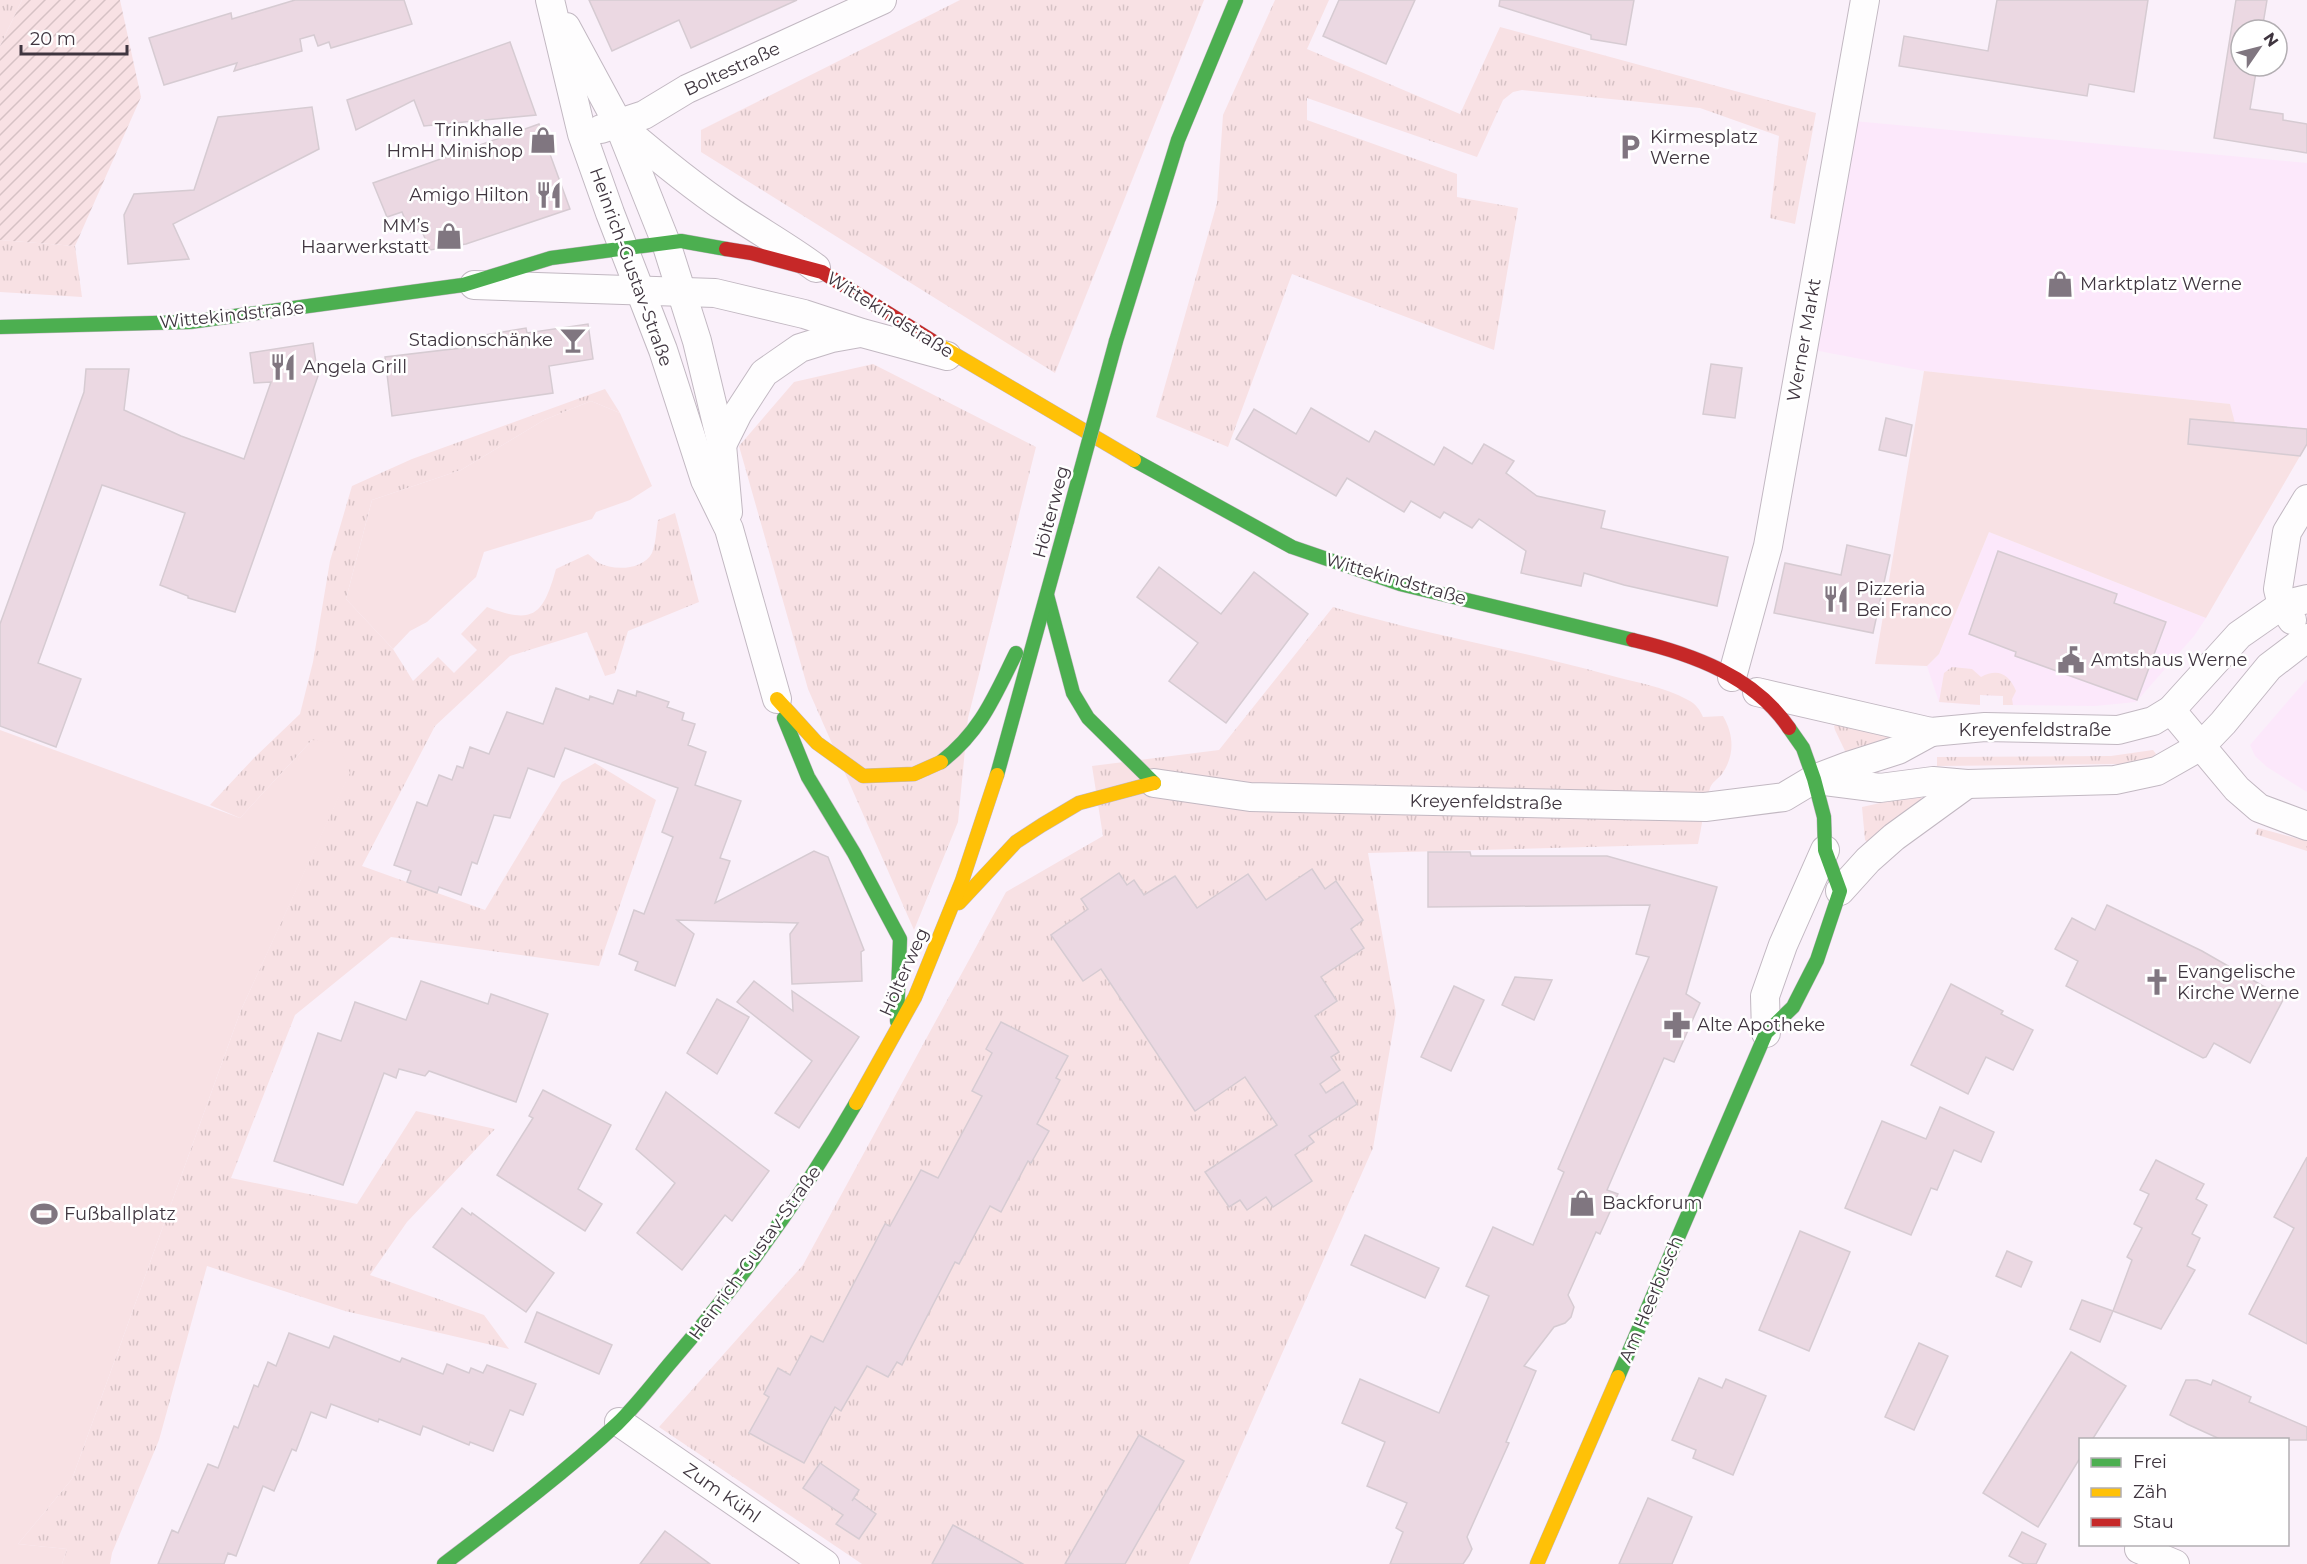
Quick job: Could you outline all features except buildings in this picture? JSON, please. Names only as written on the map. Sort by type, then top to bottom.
[{"type":"street","name":"Heinrich-Gustav-Straße","points":[[551,0],[619,125],[666,243],[697,341],[722,446],[729,529]]},
{"type":"street","name":"Heinrich-Gustav-Straße","points":[[551,0],[582,134],[663,350],[705,480],[729,529],[777,699]]},
{"type":"street","name":"Boltestraße","points":[[582,134],[619,125],[645,115],[687,89],[882,0]]},
{"type":"street","name":"Hölterweg","points":[[896,1032],[915,997],[948,915],[1002,759],[1116,341],[1178,140],[1236,0]]},
{"type":"street","name":"Werner Markt","points":[[1732,677],[1768,546],[1865,0]]},
{"type":"street","name":"Heinrich-Gustav-Straße","points":[[619,125],[669,167],[728,210],[789,248],[822,272]]},
{"type":"street","name":"Wittekindstraße","points":[[0,327],[190,322],[463,285],[551,258],[681,241],[751,253],[822,272],[964,360],[1183,489],[1292,547],[1400,584],[1678,651],[1732,677],[1757,692],[1786,723],[1803,748],[1814,779]]},
{"type":"street","name":"Wittekindstraße","points":[[463,285],[715,293],[804,314],[862,333],[964,360]]},
{"type":"street","name":"Wittekindstraße","points":[[722,446],[738,413],[764,373],[800,348],[832,338],[862,333]]},
{"type":"street","points":[[1814,779],[1880,788],[1933,781],[1967,784],[2115,780],[2157,771],[2201,746],[2269,667],[2306,639],[2294,602],[2278,589],[2287,532],[2307,499]]},
{"type":"street","points":[[777,699],[817,743],[863,776],[914,774],[940,763],[961,747],[968,738],[981,720],[1047,595]]},
{"type":"street","points":[[1047,595],[1073,693],[1088,718],[1154,783]]},
{"type":"street","name":"Kreyenfeldstraße","points":[[1757,692],[1931,732],[1985,727],[2118,730],[2153,721],[2171,710],[2239,635],[2294,602]]},
{"type":"street","points":[[777,699],[808,777],[854,854],[900,939],[896,1032]]},
{"type":"street","points":[[2171,710],[2237,789],[2259,808],[2307,826]]},
{"type":"street","name":"Kreyenfeldstraße","points":[[1154,783],[1250,797],[1705,807],[1784,797],[1814,779],[1898,750],[1931,732]]},
{"type":"street","name":"Am Heerbusch","points":[[1537,1564],[1766,1033],[1793,1007],[1816,960],[1840,891],[1826,850],[1824,818],[1814,779]]},
{"type":"street","points":[[948,915],[1016,842],[1041,825],[1079,803],[1154,783]]},
{"type":"street","points":[[1840,891],[1868,860],[1894,837],[1967,784]]},
{"type":"street","name":"Am Heerbusch","points":[[1766,1033],[1765,996],[1783,945],[1826,850]]},
{"type":"street","name":"Heinrich-Gustav-Straße","points":[[444,1564],[541,1490],[619,1422],[718,1308],[822,1162],[896,1032]]},
{"type":"street","name":"Zum Kühl","points":[[619,1422],[825,1564]]},
{"type":"street","points":[[2139,1549],[2175,1564]]},
{"type":"shaded area","name":"Marktplatz Werne","points":[[1843,120],[2307,163],[2307,444],[2300,456],[2233,449],[2230,404],[1924,371],[1803,348]]},
{"type":"shaded area","points":[[1989,532],[2206,618],[2194,636],[2136,702],[2095,706],[2003,705],[2003,696],[1980,695],[1980,705],[1939,702],[1927,666],[1939,654]]},
{"type":"shaded area","points":[[2307,679],[2307,792],[2267,767],[2255,756],[2250,745]]},
{"type":"green space","points":[[0,0],[22,0],[0,46]]},
{"type":"green space","points":[[22,0],[120,0],[141,97],[75,246],[0,240],[0,46]]},
{"type":"green space","points":[[960,0],[1204,0],[1055,373],[701,152],[701,130]]},
{"type":"green space","points":[[1275,0],[1329,0],[1307,49],[1460,114],[1500,27],[1816,113],[1795,224],[1770,218],[1779,136],[1700,108],[1522,90],[1513,92],[1503,100],[1477,157],[1307,98],[1307,120],[1457,174],[1457,197],[1518,208],[1494,350],[1292,274],[1228,447],[1156,417],[1217,203],[1223,115]]},
{"type":"green space","points":[[0,240],[75,246],[82,297],[0,292]]},
{"type":"green space","points":[[873,364],[1036,447],[968,718],[958,822],[914,930],[808,689],[739,446],[794,382]]},
{"type":"green space","points":[[1924,371],[2230,404],[2235,423],[2233,449],[2300,456],[2206,618],[1989,532],[1939,654],[1927,666],[1875,664]]},
{"type":"green space","points":[[605,389],[620,413],[591,401],[544,420],[461,470],[372,500],[346,599],[393,649],[413,681],[438,657],[454,673],[477,650],[461,634],[487,607],[516,615],[534,612],[546,597],[556,569],[588,554],[605,566],[620,568],[642,563],[652,553],[658,520],[675,513],[699,602],[628,631],[615,673],[605,676],[587,632],[510,656],[435,726],[362,866],[485,910],[562,782],[595,763],[656,800],[599,966],[391,937],[295,1015],[231,1178],[357,1204],[416,1111],[495,1129],[407,1222],[370,1275],[484,1315],[509,1349],[345,1311],[207,1266],[159,1440],[112,1553],[110,1564],[62,1564],[67,1549],[18,1544],[72,1479],[241,1010],[349,774],[312,740],[240,818],[210,805],[300,714],[313,662],[330,561],[352,486],[412,459]]},
{"type":"green space","points":[[591,401],[620,413],[652,486],[630,500],[596,512],[592,519],[484,552],[476,577],[427,622],[410,631],[393,649],[346,599],[372,500],[461,470],[544,420]]},
{"type":"green space","points":[[1333,607],[1658,688],[1691,702],[1703,717],[1723,716],[1731,738],[1731,752],[1722,774],[1710,788],[1698,844],[1368,853],[1396,1013],[1373,1148],[1189,1564],[862,1564],[659,1427],[803,1265],[1006,892],[1103,836],[1092,766],[1219,750]]},
{"type":"green space","points":[[1952,667],[1972,669],[1981,677],[1993,673],[2002,674],[2010,680],[2016,691],[2012,699],[2013,705],[2003,705],[2003,696],[1980,695],[1980,705],[1939,702],[1944,673]]},
{"type":"green space","points":[[1837,724],[1895,737],[1846,753],[1835,730],[1834,726]]},
{"type":"green space","points":[[0,730],[240,818],[312,740],[338,743],[350,773],[241,1010],[72,1479],[18,1544],[67,1549],[62,1564],[0,1564]]},
{"type":"green space","points":[[2153,750],[2156,754],[2152,758],[2120,764],[1937,766],[1937,757],[2111,756]]},
{"type":"green space","points":[[1921,796],[1921,800],[1867,842],[1865,840],[1862,807]]},
{"type":"green space","points":[[2258,828],[2307,841],[2307,851],[2255,834]]},
{"type":"traffic: fast","points":[[1116,341],[1178,140],[1236,0]]},
{"type":"traffic: fast","points":[[0,327],[190,322],[463,285],[551,258],[681,241],[726,249]]},
{"type":"traffic: fast","points":[[1067,521],[1116,341]]},
{"type":"traffic: fast","points":[[1134,460],[1292,547],[1400,584],[1633,640]]},
{"type":"traffic: fast","points":[[997,775],[1067,521]]},
{"type":"traffic: fast","points":[[1047,595],[1073,693],[1088,718],[1154,783]]},
{"type":"traffic: fast","points":[[941,762],[977,725],[1016,653]]},
{"type":"traffic: fast","points":[[784,718],[808,777],[854,853],[900,939],[897,1021]]},
{"type":"traffic: fast","points":[[1618,1377],[1766,1033],[1793,1007],[1817,960],[1840,891],[1825,850],[1824,817],[1814,779],[1803,748],[1789,728]]},
{"type":"traffic: fast","points":[[444,1564],[554,1478],[596,1443],[631,1409],[697,1331],[770,1237],[815,1171],[856,1103]]},
{"type":"traffic: slow","points":[[939,345],[1134,460]]},
{"type":"traffic: slow","points":[[777,699],[817,743],[863,776],[914,774],[941,762]]},
{"type":"traffic: slow","points":[[856,1103],[915,997],[962,881],[997,775]]},
{"type":"traffic: slow","points":[[959,903],[1016,842],[1042,825],[1079,803],[1154,783]]},
{"type":"traffic: slow","points":[[1537,1564],[1618,1377]]},
{"type":"traffic: jam","points":[[726,249],[751,253],[822,272],[939,345]]},
{"type":"traffic: jam","points":[[1633,640],[1699,660],[1740,681],[1775,710],[1789,728]]},
{"type":"place","name":"Trinkhalle HmH Minishop","points":[[543,140]]},
{"type":"place","name":"Kirmesplatz Werne","points":[[1630,147]]},
{"type":"place","name":"Amigo Hilton","points":[[549,195]]},
{"type":"place","name":"MM’s Haarwerkstatt","points":[[449,236]]},
{"type":"place","name":"Marktplatz Werne","points":[[2060,284]]},
{"type":"place","name":"Stadionschänke","points":[[573,340]]},
{"type":"place","name":"Angela Grill","points":[[283,367]]},
{"type":"place","name":"Pizzeria Bei Franco","points":[[1836,599]]},
{"type":"place","name":"Amtshaus Werne","points":[[2071,660]]},
{"type":"place","name":"Evangelische Kirche Werne","points":[[2157,982]]},
{"type":"place","name":"Alte Apotheke","points":[[1677,1025]]},
{"type":"place","name":"Backforum","points":[[1582,1203]]},
{"type":"place","name":"Fußballplatz","points":[[44,1214]]}]
